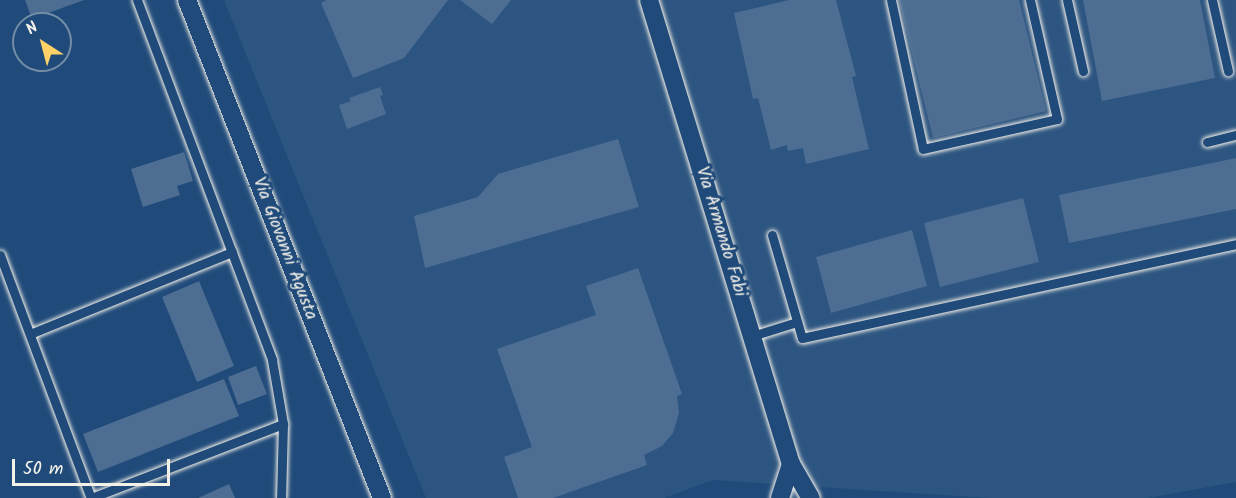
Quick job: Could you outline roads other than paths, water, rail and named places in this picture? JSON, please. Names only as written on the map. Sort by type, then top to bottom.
[{"type":"street","name":"Via Armando Fabi","points":[[649,0],[791,464],[811,498]]},
{"type":"street","name":"Via Giovanni Agusta","points":[[189,1],[382,498]]},
{"type":"street","points":[[780,498],[791,464]]},
{"type":"lane","points":[[136,0],[272,360],[283,424],[282,498]]},
{"type":"lane","points":[[891,0],[923,149],[1057,119],[1030,0]]},
{"type":"lane","points":[[1067,0],[1083,71]]},
{"type":"lane","points":[[1212,0],[1228,71]]},
{"type":"lane","points":[[1207,142],[1236,135]]},
{"type":"lane","points":[[772,235],[802,338],[1236,244]]},
{"type":"lane","points":[[30,334],[232,252]]},
{"type":"lane","points":[[0,255],[91,498],[283,424]]},
{"type":"lane","points":[[752,336],[797,322]]}]
